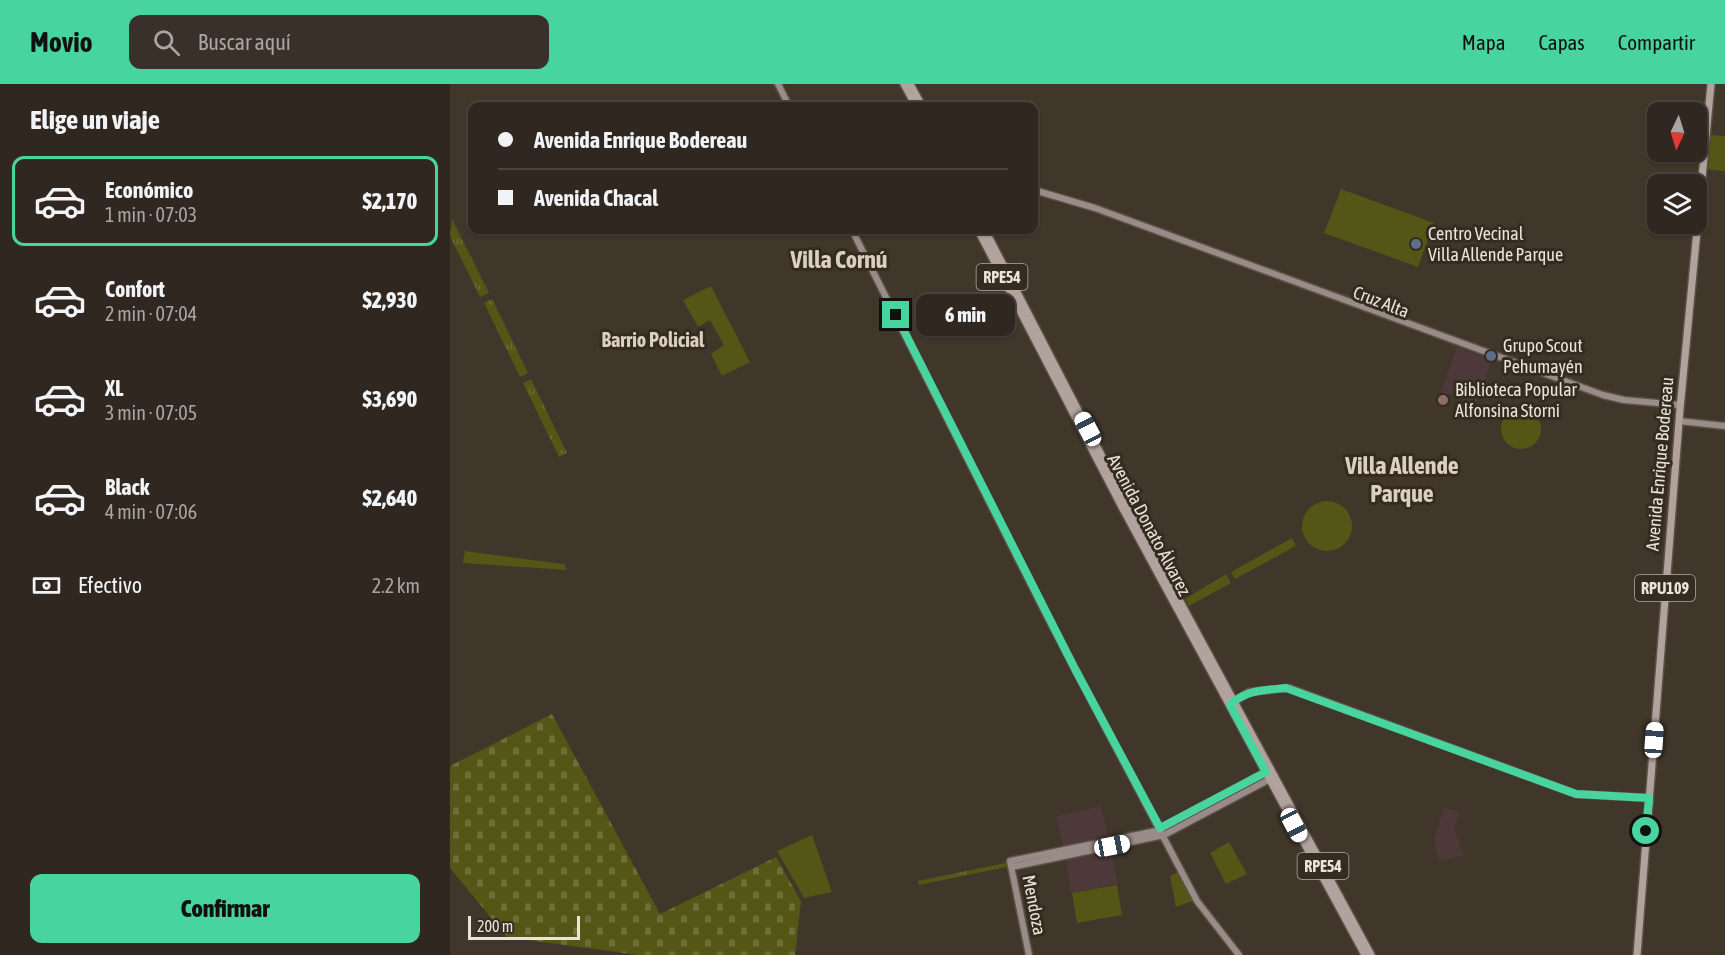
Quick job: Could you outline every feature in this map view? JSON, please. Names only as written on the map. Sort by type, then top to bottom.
[{"type":"main road","points":[[778,84],[787,102]]},
{"type":"main road","points":[[904,84],[914,102]]},
{"type":"main road","points":[[910,84],[920,102]]},
{"type":"main road","name":"Avenida Enrique Bodereau","points":[[1636,955],[1678,421],[1711,84]]},
{"type":"main road","name":"Cruz Alta","points":[[1038,191],[1078,203],[1603,395],[1680,407]]},
{"type":"main road","points":[[854,234],[1085,689],[1197,901],[1239,955]]},
{"type":"main road","name":"Avenida Donato Álvarez","points":[[980,234],[1123,509],[1232,703]]},
{"type":"main road","name":"Avenida Donato Álvarez","points":[[987,234],[1232,703]]},
{"type":"main road","points":[[1678,421],[1725,426]]},
{"type":"main road","points":[[1232,703],[1249,692],[1289,688],[1586,796],[1649,798]]},
{"type":"main road","name":"RPE54","points":[[1232,703],[1365,955]]},
{"type":"main road","points":[[1162,832],[1270,774]]},
{"type":"main road","name":"RPE54","points":[[1270,774],[1371,955]]},
{"type":"main road","name":"Mendoza","points":[[1029,955],[1011,864],[1162,832]]},
{"type":"shaded area","points":[[1457,347],[1492,360],[1476,404],[1441,392]]},
{"type":"shaded area","points":[[1101,806],[1109,840],[1064,849],[1056,816]]},
{"type":"shaded area","points":[[1444,807],[1460,813],[1454,829],[1464,855],[1439,862],[1434,839]]},
{"type":"shaded area","points":[[1111,848],[1118,884],[1071,893],[1066,857]]},
{"type":"green space","points":[[1711,135],[1725,136],[1725,171],[1710,170],[1708,167]]},
{"type":"green space","points":[[1341,189],[1434,223],[1418,267],[1324,233]]},
{"type":"green space","points":[[452,219],[489,293],[480,297],[450,236]]},
{"type":"green space","points":[[711,286],[750,362],[722,376],[711,354],[724,345],[710,320],[698,327],[683,300]]},
{"type":"green space","points":[[492,299],[528,373],[520,377],[484,303]]},
{"type":"green space","points":[[531,379],[567,453],[559,457],[523,383]]},
{"type":"green space","points":[[1521,409],[1535,415],[1541,429],[1535,443],[1521,449],[1507,443],[1501,429],[1507,415]]},
{"type":"green space","points":[[1327,501],[1341,505],[1348,512],[1352,526],[1348,540],[1341,547],[1327,551],[1313,547],[1306,540],[1302,526],[1306,512],[1313,505]]},
{"type":"green space","points":[[1292,538],[1296,546],[1235,579],[1231,572]]},
{"type":"green space","points":[[465,551],[564,564],[567,570],[463,563]]},
{"type":"green space","points":[[1226,574],[1231,583],[1189,606],[1185,599]]},
{"type":"green space","points":[[552,714],[660,914],[776,857],[801,901],[795,955],[638,955],[507,937],[450,868],[450,766]]},
{"type":"green space","points":[[812,835],[832,892],[804,898],[777,851]]},
{"type":"green space","points":[[1229,842],[1247,874],[1226,884],[1210,853]]},
{"type":"green space","points":[[1010,862],[1011,866],[919,885],[918,881]]},
{"type":"green space","points":[[1180,871],[1195,900],[1176,907],[1170,876]]},
{"type":"green space","points":[[1117,885],[1122,915],[1077,923],[1072,893]]},
{"type":"place","name":"Centro Vecinal Villa Allende Parque","points":[[1416,244]]},
{"type":"place","name":"Grupo Scout Pehumayén","points":[[1491,356]]},
{"type":"place","name":"Biblioteca Popular Alfonsina Storni","points":[[1443,400]]},
{"type":"district","name":"Villa Cornú","points":[[839,260]]},
{"type":"district","name":"Barrio Policial","points":[[653,340]]},
{"type":"district","name":"Villa Allende Parque","points":[[1402,480]]},
{"type":"route","points":[[896,315],[1075,669],[1160,828],[1266,772],[1230,705],[1238,697],[1249,692],[1286,688],[1576,794],[1649,798],[1646,831]]}]
